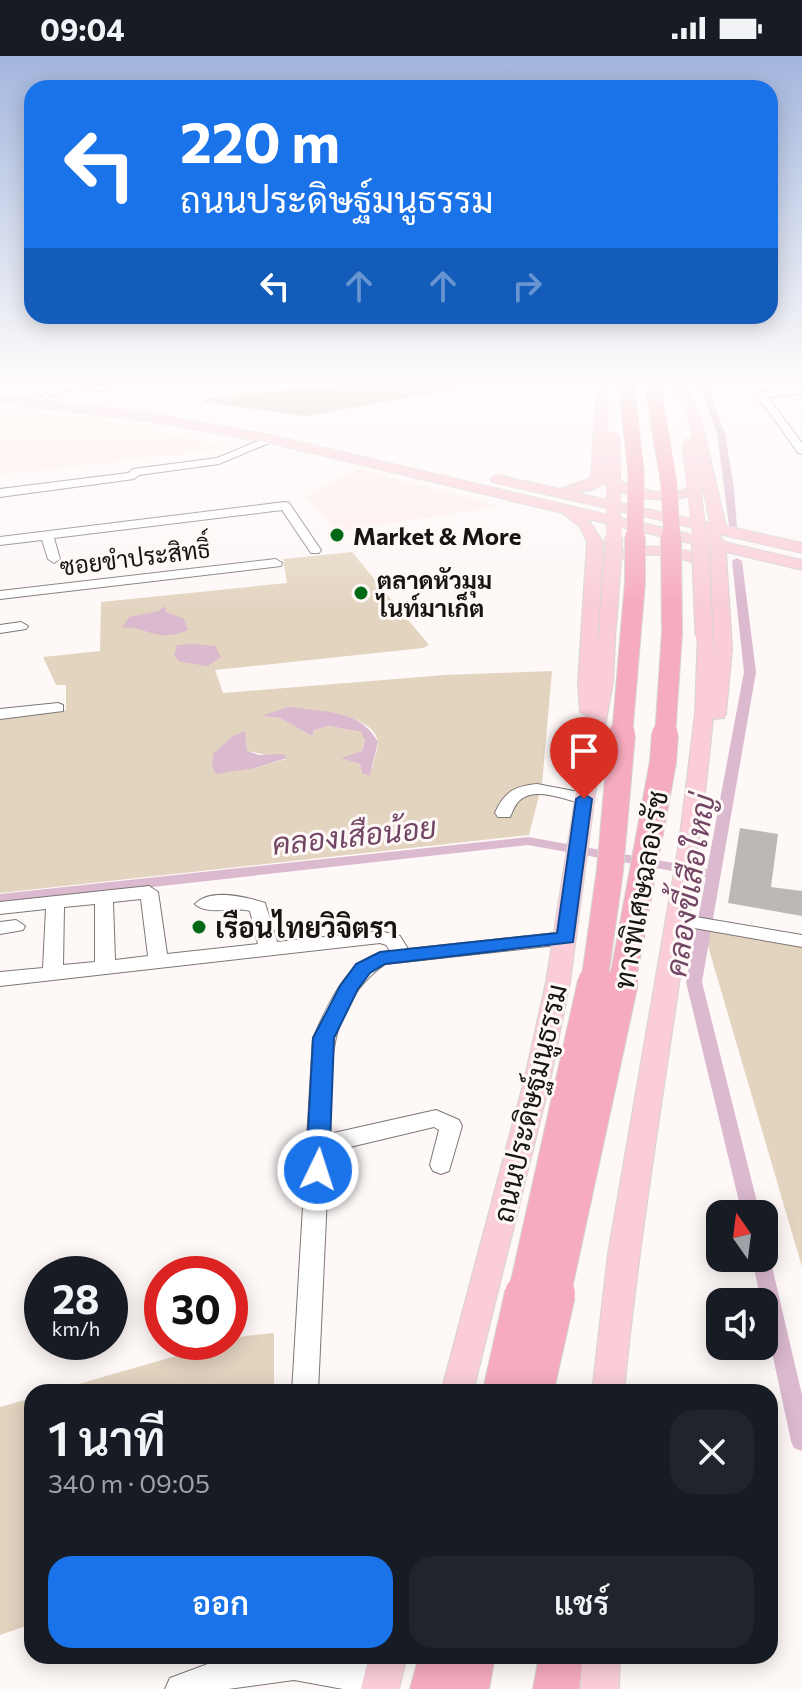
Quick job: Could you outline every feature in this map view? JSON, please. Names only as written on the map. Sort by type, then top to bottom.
[{"type":"highway","name":"ทางพิเศษฉลองรัช","points":[[505,1384],[596,974],[610,870],[635,582],[634,457]]},
{"type":"highway","name":"ทางพิเศษฉลองรัช","points":[[535,1384],[607,1063],[663,762],[672,633],[672,549],[665,457]]},
{"type":"highway","points":[[433,1689],[439,1664]]},
{"type":"highway","points":[[466,1689],[471,1664]]},
{"type":"highway","points":[[556,1689],[560,1664]]},
{"type":"main road","points":[[345,457],[629,524],[802,548]]},
{"type":"main road","points":[[393,457],[691,522],[718,537],[802,565]]},
{"type":"main road","points":[[599,457],[598,477],[607,503],[629,524]]},
{"type":"main road","name":"ถนนประดิษฐ์มนูธรรม","points":[[459,1384],[537,1081],[566,938],[591,749],[604,682],[615,527],[613,457]]},
{"type":"main road","points":[[609,1384],[623,1254],[695,924],[686,870],[704,714],[704,635],[699,513],[691,457]]},
{"type":"main road","points":[[697,777],[717,716],[723,649],[718,537],[702,457]]},
{"type":"main road","points":[[538,488],[573,490],[590,486],[598,477]]},
{"type":"main road","points":[[598,477],[618,488],[662,495],[691,493],[704,485],[707,478]]},
{"type":"main road","points":[[563,510],[583,522],[593,533],[595,564],[587,683],[591,749]]},
{"type":"main road","points":[[595,564],[620,552],[639,550],[698,558],[718,571]]},
{"type":"main road","points":[[600,1689],[601,1664]]},
{"type":"street","points":[[0,493],[134,475],[228,457]]},
{"type":"street","points":[[0,541],[285,506],[315,550]]},
{"type":"street","points":[[47,535],[54,559]]},
{"type":"street","name":"ซอยขำประสิทธิ์","points":[[0,595],[276,563]]},
{"type":"street","points":[[0,629],[21,626]]},
{"type":"street","points":[[0,714],[58,708]]},
{"type":"street","points":[[504,813],[506,800],[511,795],[529,789],[584,799]]},
{"type":"street","points":[[0,908],[149,892],[158,961]]},
{"type":"street","points":[[104,896],[105,967]]},
{"type":"street","points":[[204,904],[238,901],[258,907],[269,948]]},
{"type":"street","points":[[53,973],[55,902]]},
{"type":"street","points":[[695,924],[802,941]]},
{"type":"street","points":[[0,979],[380,937],[393,940],[402,955]]},
{"type":"street","points":[[305,1384],[311,1243],[320,1145],[321,1056],[327,1029],[350,986],[363,969],[380,958],[566,938]]},
{"type":"street","points":[[320,1145],[436,1118],[451,1126],[441,1165]]},
{"type":"street","points":[[181,1689],[224,1674],[274,1664]]},
{"type":"street","points":[[318,1664],[383,1675]]},
{"type":"shaded area","points":[[0,457],[152,457],[0,475]]},
{"type":"shaded area","points":[[357,469],[500,506],[338,532],[306,496]]},
{"type":"shaded area","points":[[352,552],[429,645],[215,670],[223,693],[445,675],[552,671],[542,784],[529,835],[0,893],[0,718],[66,710],[66,685],[56,685],[43,657],[100,651],[101,602],[287,583],[283,559]],"holes":[[[314,711],[352,718],[370,728],[378,743],[373,768],[362,773],[360,764],[343,758],[362,751],[365,739],[361,732],[329,726],[314,730],[312,736],[280,718],[263,716]],[[245,732],[247,751],[286,759],[255,768],[212,767],[213,755]]]},
{"type":"shaded area","points":[[165,606],[166,612],[184,619],[188,630],[159,635],[122,628],[129,617],[159,611]]},
{"type":"shaded area","points":[[177,645],[215,646],[221,657],[208,666],[180,662],[174,655]]},
{"type":"shaded area","points":[[289,707],[340,714],[362,723],[378,742],[370,776],[362,773],[360,764],[341,758],[362,751],[365,740],[361,732],[329,726],[314,730],[312,736],[280,718],[261,716]]},
{"type":"shaded area","points":[[245,731],[247,751],[259,755],[283,754],[287,758],[255,768],[216,774],[212,767],[213,754],[233,736]]},
{"type":"shaded area","points":[[703,929],[802,941],[802,1267]]},
{"type":"shaded area","points":[[274,1333],[274,1384],[79,1384],[162,1360],[248,1360],[248,1336]]},
{"type":"shaded area","points":[[24,1400],[24,1627],[0,1635],[0,1407]]},
{"type":"building","points":[[740,828],[778,834],[771,887],[802,891],[802,916],[728,903]]},
{"type":"waterway","name":"คลองขี้เสือใหญ่","points":[[726,457],[734,526]]},
{"type":"waterway","name":"คลองขี้เสือใหญ่","points":[[737,561],[750,672],[694,982],[748,1200]]},
{"type":"waterway","name":"คลองเสือน้อย","points":[[0,899],[528,841],[712,874]]},
{"type":"waterway","name":"คลองขี้เสือใหญ่","points":[[764,1272],[802,1441]]},
{"type":"place","name":"Market & More","points":[[337,535]]},
{"type":"place","name":"ตลาดหัวมุม ไนท์มาเก็ต","points":[[361,593]]},
{"type":"place","name":"เรือนไทยวิจิตรา","points":[[199,927]]},
{"type":"route","points":[[318,1170],[323,1038],[350,986],[363,969],[380,958],[566,938],[584,799]]}]
